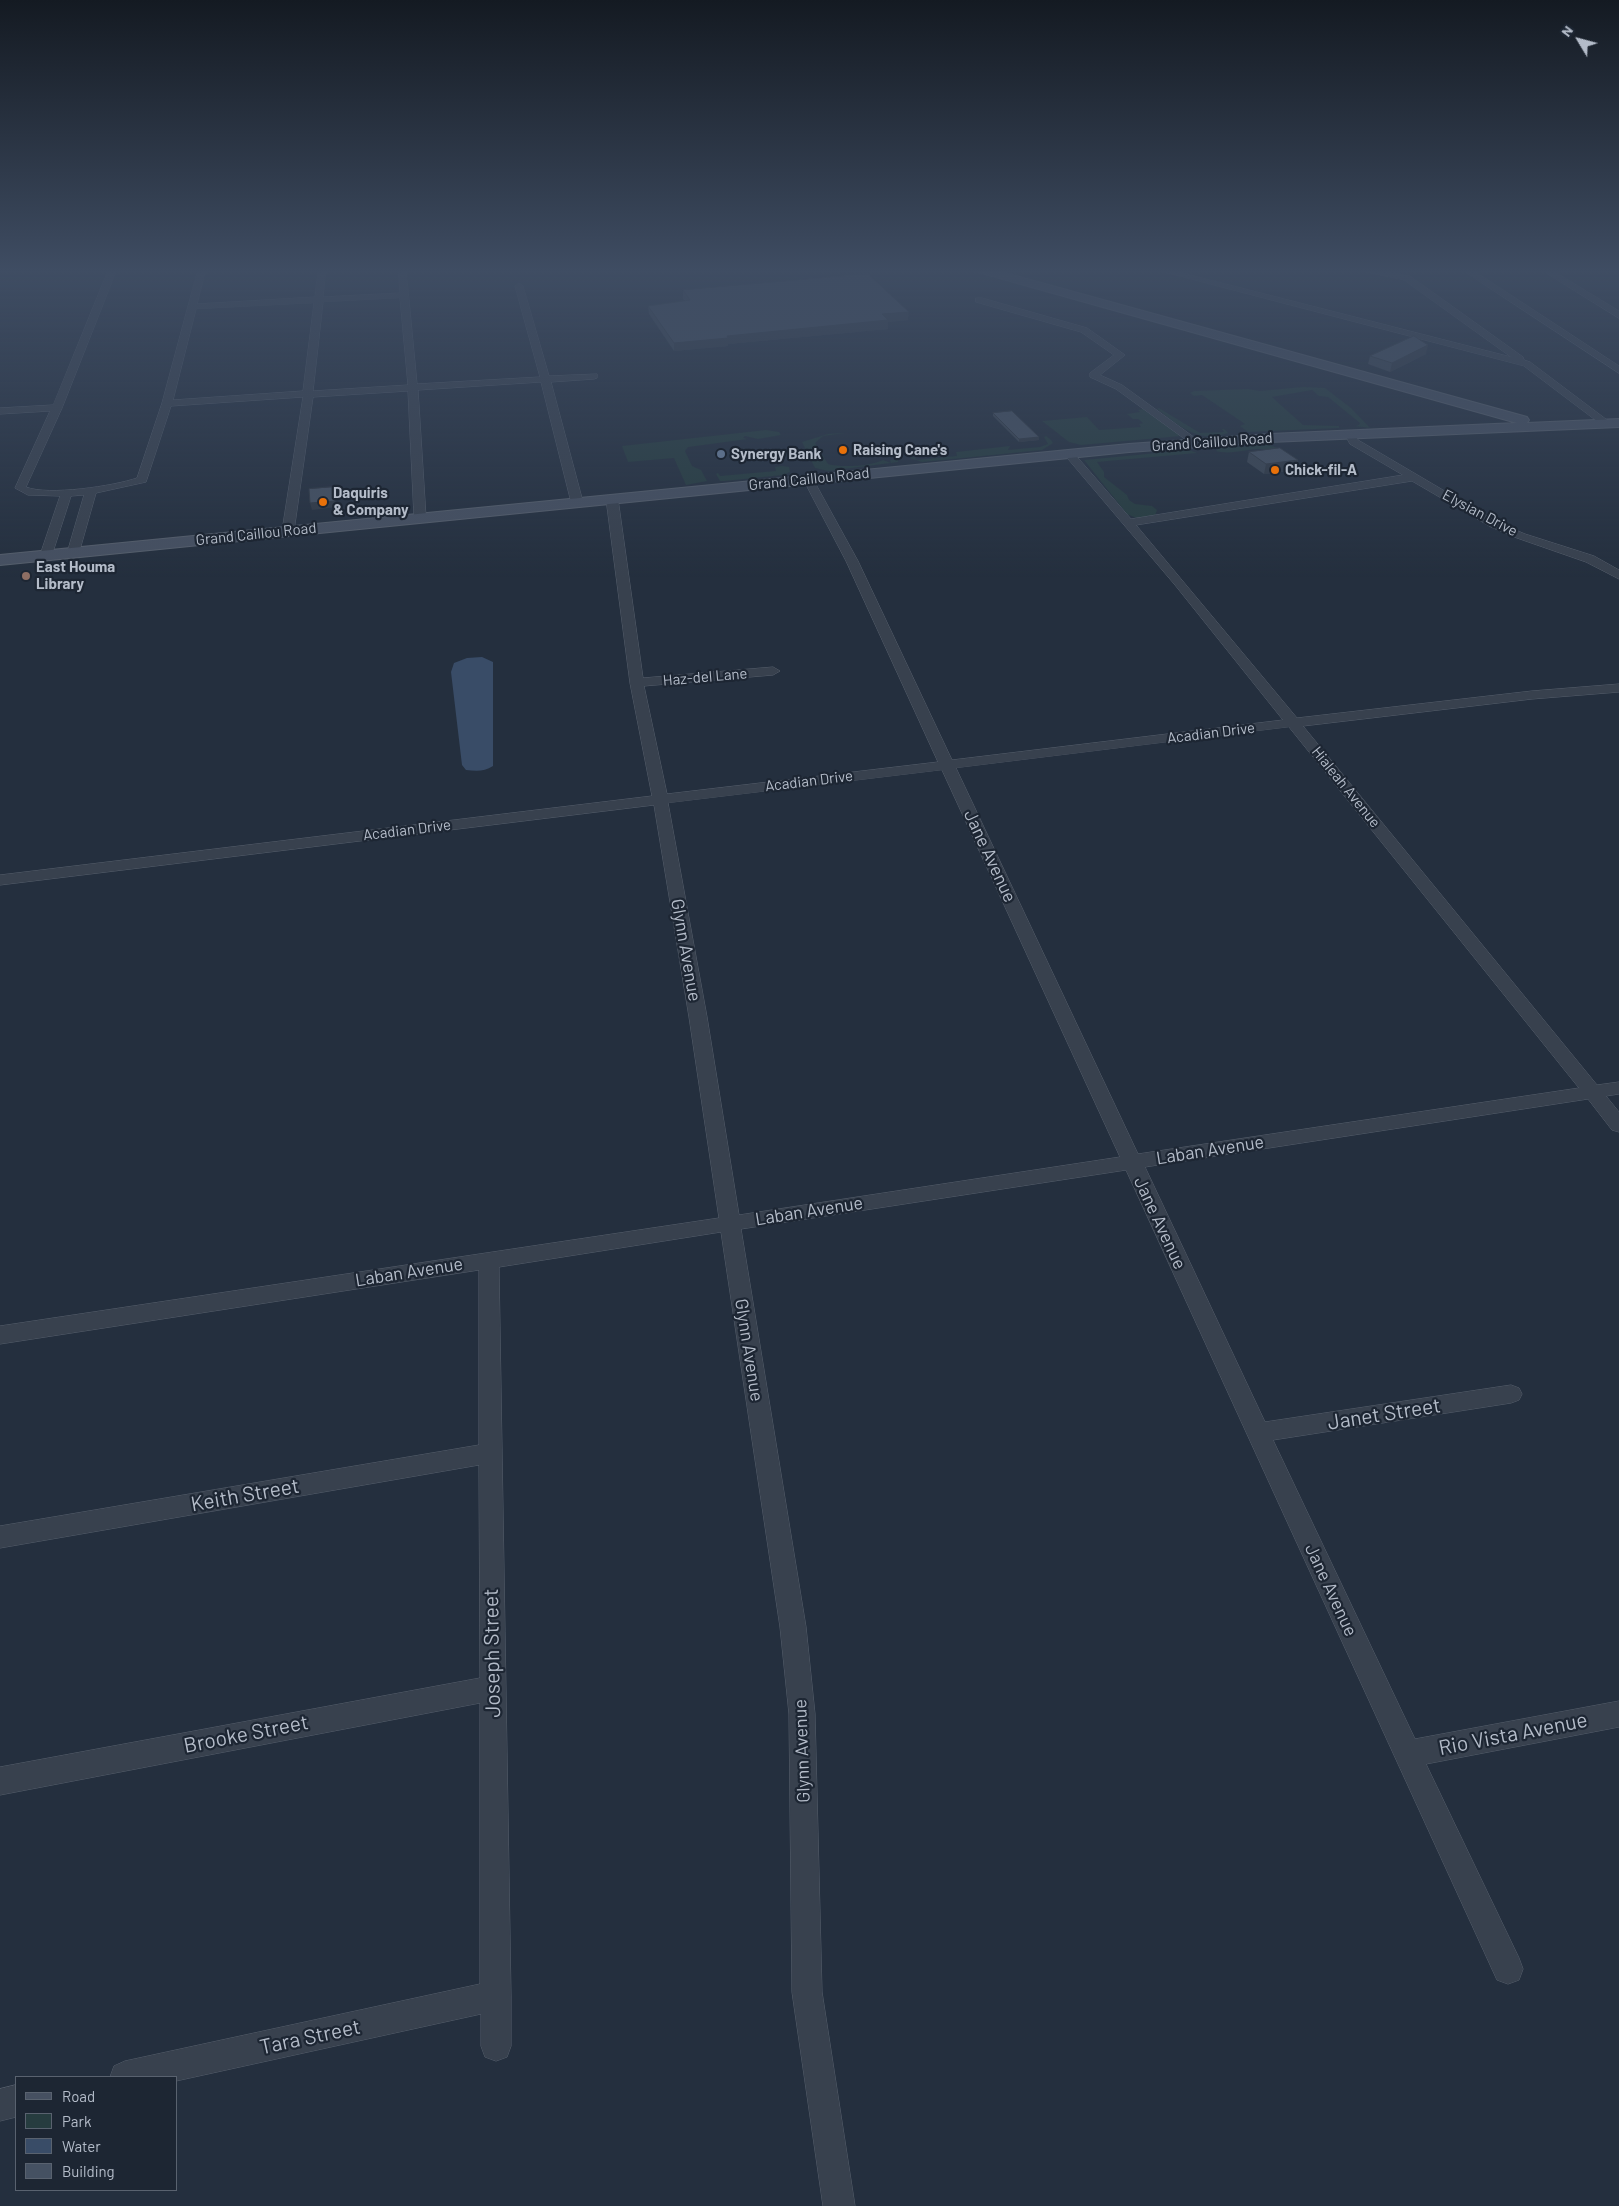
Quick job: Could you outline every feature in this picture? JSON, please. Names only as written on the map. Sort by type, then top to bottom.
[{"type":"main road","points":[[1350,372],[1512,417],[1532,426]]},
{"type":"main road","name":"Grand Caillou Road","points":[[0,560],[1068,453],[1197,442],[1612,423]]},
{"type":"street","points":[[72,372],[20,488],[28,492],[91,490],[128,486],[142,480],[175,372]]},
{"type":"street","points":[[288,531],[310,372]]},
{"type":"street","points":[[410,372],[416,424],[420,518]]},
{"type":"street","points":[[543,372],[578,502]]},
{"type":"street","points":[[1097,372],[1093,375],[1119,387],[1197,442]]},
{"type":"street","points":[[1538,372],[1612,423]]},
{"type":"street","points":[[167,403],[594,376]]},
{"type":"street","points":[[0,411],[57,408]]},
{"type":"street","name":"Elysian Drive","points":[[1350,435],[1354,442],[1505,529],[1602,564],[1619,575]]},
{"type":"street","name":"Hialeah Avenue","points":[[1068,453],[1293,723],[1619,1125]]},
{"type":"street","points":[[1127,523],[1414,477]]},
{"type":"street","name":"Jane Avenue","points":[[808,479],[852,561],[1508,1969]]},
{"type":"street","points":[[73,553],[91,490]]},
{"type":"street","points":[[46,555],[67,492]]},
{"type":"street","name":"Glynn Avenue","points":[[612,499],[637,683],[660,799],[698,1017],[793,1627],[802,1714],[807,1992],[839,2206]]},
{"type":"street","points":[[1602,564],[1619,562]]},
{"type":"street","name":"Haz-del Lane","points":[[637,683],[773,671]]},
{"type":"street","name":"Acadian Drive","points":[[0,880],[1532,694],[1619,688]]},
{"type":"street","name":"Laban Avenue","points":[[0,1335],[1619,1088]]},
{"type":"street","name":"Joseph Street","points":[[488,1260],[496,2046]]},
{"type":"street","name":"Janet Street","points":[[1258,1433],[1511,1394]]},
{"type":"street","name":"Keith Street","points":[[0,1537],[490,1453]]},
{"type":"street","name":"Brooke Street","points":[[0,1781],[492,1688]]},
{"type":"street","name":"Rio Vista Avenue","points":[[1408,1754],[1619,1714]]},
{"type":"street","name":"Tara Street","points":[[130,2076],[496,1996]]},
{"type":"street","points":[[0,2104],[15,2101]]},
{"type":"green space","points":[[1303,387],[1325,388],[1351,408],[1370,428],[1355,426],[1360,423],[1328,397],[1319,396],[1312,390],[1272,397],[1303,425],[1339,426],[1339,428],[1248,432],[1240,426],[1245,424],[1202,395],[1194,396],[1190,393],[1194,391],[1248,389],[1260,391]]},
{"type":"green space","points":[[1159,408],[1200,433],[1224,432],[1222,429],[1224,429],[1228,433],[1208,436],[1190,432],[1157,409]]},
{"type":"green space","points":[[1143,409],[1181,436],[1081,445],[1069,442],[1042,421],[1087,417],[1099,430],[1141,427],[1139,424],[1143,423],[1127,414],[1140,412],[1138,410]]},
{"type":"green space","points":[[766,430],[779,432],[781,435],[758,439],[745,436],[743,438],[748,439],[688,447],[685,451],[692,466],[701,470],[707,481],[686,485],[674,458],[628,462],[622,446]]},
{"type":"green space","points":[[845,433],[823,436],[815,443],[828,464],[856,466],[872,464],[883,460],[891,463],[828,471],[815,468],[802,442],[828,434]]},
{"type":"green space","points":[[1046,436],[1053,443],[1042,450],[922,462],[910,458],[914,457],[917,460],[957,456],[956,452],[1010,446],[1008,450],[1040,447],[1048,444],[1044,437]]},
{"type":"green space","points":[[1269,445],[1280,449],[1254,449],[1233,452],[1216,451],[1219,448]]},
{"type":"green space","points":[[1189,450],[1197,453],[1097,462],[1104,472],[1104,477],[1127,495],[1129,500],[1135,504],[1152,506],[1157,510],[1155,515],[1136,518],[1127,514],[1084,460]]},
{"type":"green space","points":[[890,460],[898,460],[898,462],[891,463]]},
{"type":"green space","points":[[775,467],[789,467],[790,472],[783,475],[725,481],[720,481],[716,474],[718,473],[720,476],[776,471]]},
{"type":"water","points":[[482,657],[493,662],[493,766],[477,771],[466,770],[462,765],[451,672],[454,663],[467,658]]},
{"type":"building","points":[[1012,411],[1039,437],[1019,439],[993,413]]},
{"type":"building","points":[[1280,448],[1298,460],[1266,464],[1249,452]]},
{"type":"building","points":[[333,487],[335,501],[310,503],[309,489]]},
{"type":"place","name":"Raising Cane's","points":[[843,450]]},
{"type":"place","name":"Synergy Bank","points":[[721,454]]},
{"type":"place","name":"Chick-fil-A","points":[[1275,470]]},
{"type":"place","name":"Daquiris & Company","points":[[323,502]]},
{"type":"place","name":"East Houma Library","points":[[26,576]]}]
